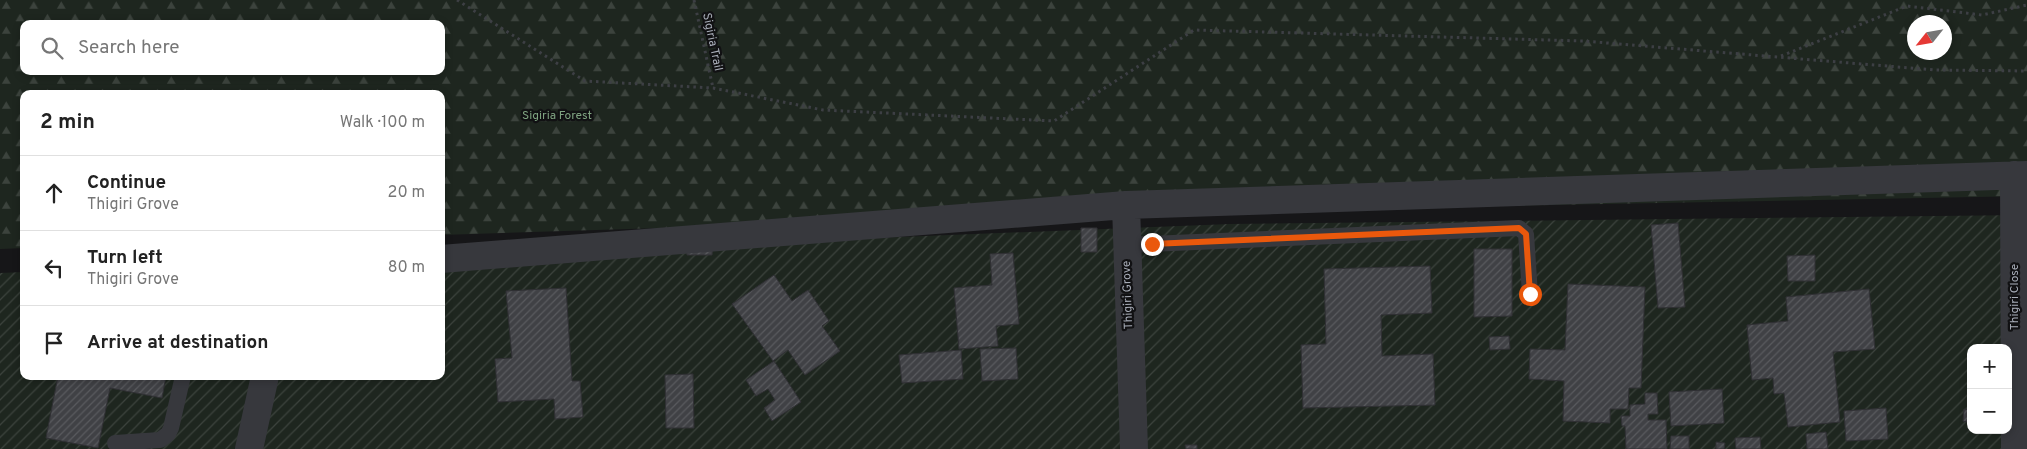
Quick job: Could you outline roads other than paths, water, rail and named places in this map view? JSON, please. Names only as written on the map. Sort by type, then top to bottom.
[{"type":"street","points":[[445,259],[1126,205],[2020,175]]},
{"type":"street","name":"Thigiri Close","points":[[2015,449],[2020,175]]},
{"type":"street","points":[[1126,205],[1126,245]]},
{"type":"street","name":"Thigiri Grove","points":[[1126,245],[1134,449]]},
{"type":"street","points":[[249,449],[264,380]]},
{"type":"lane","name":"Thigiri Grove","points":[[1126,245],[1519,228],[1526,234],[1530,294]]},
{"type":"lane","points":[[115,443],[160,440],[168,434],[172,428],[182,380]]},
{"type":"park label","name":"Sigiria Forest","points":[[557,116]]}]
